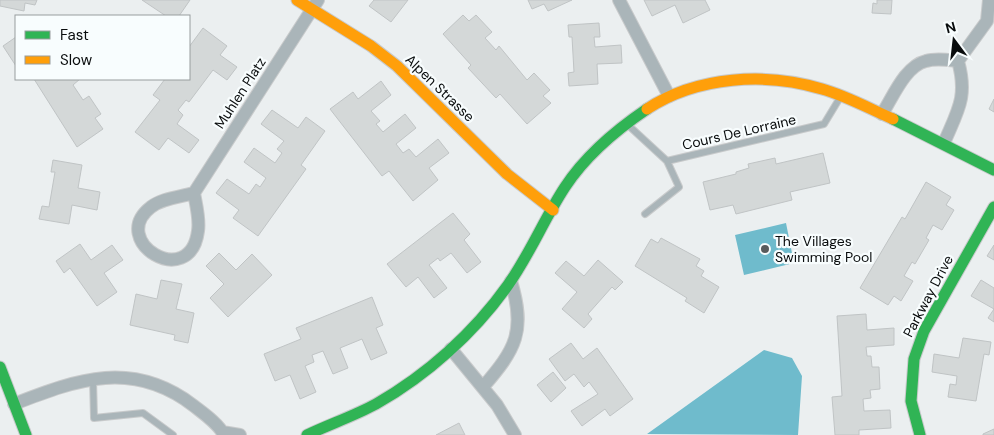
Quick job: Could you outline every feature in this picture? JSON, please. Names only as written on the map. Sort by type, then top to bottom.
[{"type":"street","name":"Alpen Strasse","points":[[297,0],[315,5],[397,66],[507,174],[553,210]]},
{"type":"street","points":[[619,0],[669,96]]},
{"type":"street","points":[[958,61],[991,23],[988,0]]},
{"type":"street","name":"Muhlen Platz","points":[[194,193],[315,5]]},
{"type":"street","points":[[882,114],[910,71],[918,64],[928,60],[958,61]]},
{"type":"street","points":[[944,143],[962,99],[962,77],[958,61]]},
{"type":"street","points":[[307,435],[377,403],[407,384],[451,349],[486,314],[511,281],[527,257],[572,178],[602,142],[625,122],[669,96],[706,84],[751,79],[776,80],[810,86],[841,96],[882,114],[944,143],[994,170]]},
{"type":"street","points":[[194,193],[199,229],[194,246],[189,252],[174,259],[158,258],[151,254],[140,238],[141,220],[145,213],[160,202],[194,193]]},
{"type":"street","name":"Parkway Drive","points":[[920,435],[912,401],[911,377],[914,359],[924,331],[994,207]]},
{"type":"street","points":[[483,387],[504,362],[514,346],[517,333],[517,302],[511,281]]},
{"type":"street","points":[[451,349],[498,405],[516,435]]},
{"type":"street","points":[[0,367],[26,435]]},
{"type":"street","points":[[14,404],[68,384],[93,378],[118,377],[141,380],[162,387],[196,408],[223,433],[240,435]]},
{"type":"lane","name":"Cours De Lorraine","points":[[645,214],[679,187],[667,162],[824,124],[841,96]]},
{"type":"lane","points":[[625,122],[667,162]]},
{"type":"lane","points":[[93,378],[94,418],[143,413],[174,435]]},
{"type":"water","name":"The Villages Swimming Pool","points":[[786,223],[794,263],[744,275],[735,235]]},
{"type":"water","points":[[764,350],[792,358],[802,376],[798,435],[647,434]]},
{"type":"building","points":[[0,0],[37,0],[35,5],[25,3],[24,11],[0,6]]},
{"type":"building","points":[[142,0],[190,0],[180,15],[164,15]]},
{"type":"building","points":[[374,0],[408,0],[391,22],[369,6]]},
{"type":"building","points":[[528,0],[572,0],[548,11],[544,4],[532,9]]},
{"type":"building","points":[[644,0],[705,0],[710,10],[683,23],[675,5],[652,16]]},
{"type":"building","points":[[877,0],[892,0],[891,14],[872,13],[873,3],[877,4]]},
{"type":"building","points":[[463,15],[469,21],[476,15],[492,32],[485,38],[496,50],[499,46],[527,80],[534,73],[550,90],[543,96],[551,103],[527,124],[500,94],[496,98],[468,68],[471,65],[443,34]]},
{"type":"building","points":[[599,23],[600,37],[594,37],[595,47],[621,45],[622,63],[597,64],[598,84],[569,86],[568,73],[574,72],[572,37],[569,37],[568,25]]},
{"type":"building","points":[[203,28],[227,46],[220,55],[237,67],[227,80],[213,70],[189,102],[186,100],[178,110],[183,115],[177,124],[199,140],[189,153],[168,138],[159,150],[135,132],[160,100],[153,95],[164,80],[190,80],[190,46]]},
{"type":"building","points":[[15,38],[15,64],[3,46]]},
{"type":"building","points":[[35,80],[79,80],[73,85],[83,100],[89,96],[101,114],[95,118],[103,129],[77,147]]},
{"type":"building","points":[[381,81],[391,95],[371,111],[380,121],[376,124],[383,132],[405,114],[416,128],[396,144],[403,153],[409,149],[416,157],[438,139],[449,153],[429,168],[438,180],[413,201],[389,171],[382,176],[330,109],[353,92],[358,99]]},
{"type":"building","points":[[994,99],[994,112],[989,109]]},
{"type":"building","points":[[272,110],[298,128],[306,117],[325,131],[301,165],[306,169],[258,236],[233,218],[239,210],[216,193],[227,179],[249,194],[256,184],[260,187],[266,178],[244,162],[254,148],[275,163],[282,153],[277,149],[284,141],[261,124]]},
{"type":"building","points":[[823,153],[830,183],[790,192],[792,200],[736,214],[733,205],[710,210],[703,182],[736,174],[736,172],[749,168],[748,164],[775,158],[776,164]]},
{"type":"building","points":[[53,160],[82,165],[78,188],[100,192],[97,210],[72,205],[69,224],[39,219],[42,206],[49,207],[55,172],[51,172]]},
{"type":"building","points":[[926,182],[951,197],[946,205],[954,210],[942,230],[933,225],[926,238],[929,240],[915,264],[912,262],[904,276],[913,281],[901,301],[894,296],[888,305],[860,288],[902,217],[905,219]]},
{"type":"building","points":[[453,213],[470,234],[464,240],[481,262],[467,273],[451,253],[440,261],[438,258],[429,265],[447,288],[434,298],[418,277],[406,287],[387,264]]},
{"type":"building","points":[[661,238],[700,259],[696,266],[704,271],[701,276],[719,287],[704,313],[685,301],[687,298],[635,266],[651,239],[658,243]]},
{"type":"building","points":[[80,244],[91,260],[112,245],[123,260],[104,273],[117,292],[97,306],[70,268],[64,273],[56,261]]},
{"type":"building","points":[[994,245],[994,260],[987,256]]},
{"type":"building","points":[[219,253],[236,270],[252,254],[272,275],[228,317],[210,298],[224,284],[206,266]]},
{"type":"building","points":[[598,260],[623,282],[615,290],[612,287],[588,314],[592,319],[584,328],[562,309],[577,292],[555,273],[566,261],[584,276]]},
{"type":"building","points":[[161,280],[182,284],[176,309],[194,313],[188,343],[174,340],[175,335],[130,325],[136,294],[157,299]]},
{"type":"building","points":[[981,280],[994,288],[994,309],[971,296]]},
{"type":"building","points":[[372,297],[383,325],[376,328],[387,353],[371,360],[362,339],[340,348],[348,368],[333,374],[323,351],[312,355],[314,362],[305,366],[316,392],[300,399],[290,375],[275,381],[264,354],[301,339],[296,328]]},
{"type":"building","points":[[994,309],[994,322],[988,318]]},
{"type":"building","points":[[866,314],[867,330],[894,328],[894,345],[866,347],[867,356],[871,356],[872,367],[879,367],[880,389],[870,390],[871,398],[863,399],[864,411],[890,410],[891,428],[859,430],[859,435],[835,435],[832,397],[842,396],[837,316]]},
{"type":"building","points":[[963,338],[991,342],[989,355],[984,354],[976,401],[948,397],[950,384],[956,385],[957,376],[932,372],[934,354],[959,358]]},
{"type":"building","points":[[571,343],[583,359],[597,348],[633,399],[610,416],[605,409],[582,426],[571,411],[598,394],[589,382],[584,387],[574,374],[565,381],[549,359]]},
{"type":"building","points":[[553,372],[566,388],[551,402],[537,385]]},
{"type":"building","points":[[459,423],[465,435],[436,435]]},
{"type":"building","points":[[994,429],[994,435],[983,435],[983,434]]},
{"type":"traffic: fast","points":[[307,435],[368,408],[395,393],[431,366],[465,336],[495,303],[508,285],[557,199],[573,175],[602,144],[647,109]]},
{"type":"traffic: fast","points":[[893,119],[994,170]]},
{"type":"traffic: fast","points":[[920,435],[911,401],[914,359],[924,331],[994,207]]},
{"type":"traffic: fast","points":[[0,367],[26,435]]},
{"type":"traffic: slow","points":[[297,0],[371,46],[397,66],[507,174],[553,210]]},
{"type":"traffic: slow","points":[[647,109],[667,98],[688,90],[732,80],[755,79],[778,80],[822,89],[893,119]]},
{"type":"place","name":"The Villages Swimming Pool","points":[[765,249]]}]
